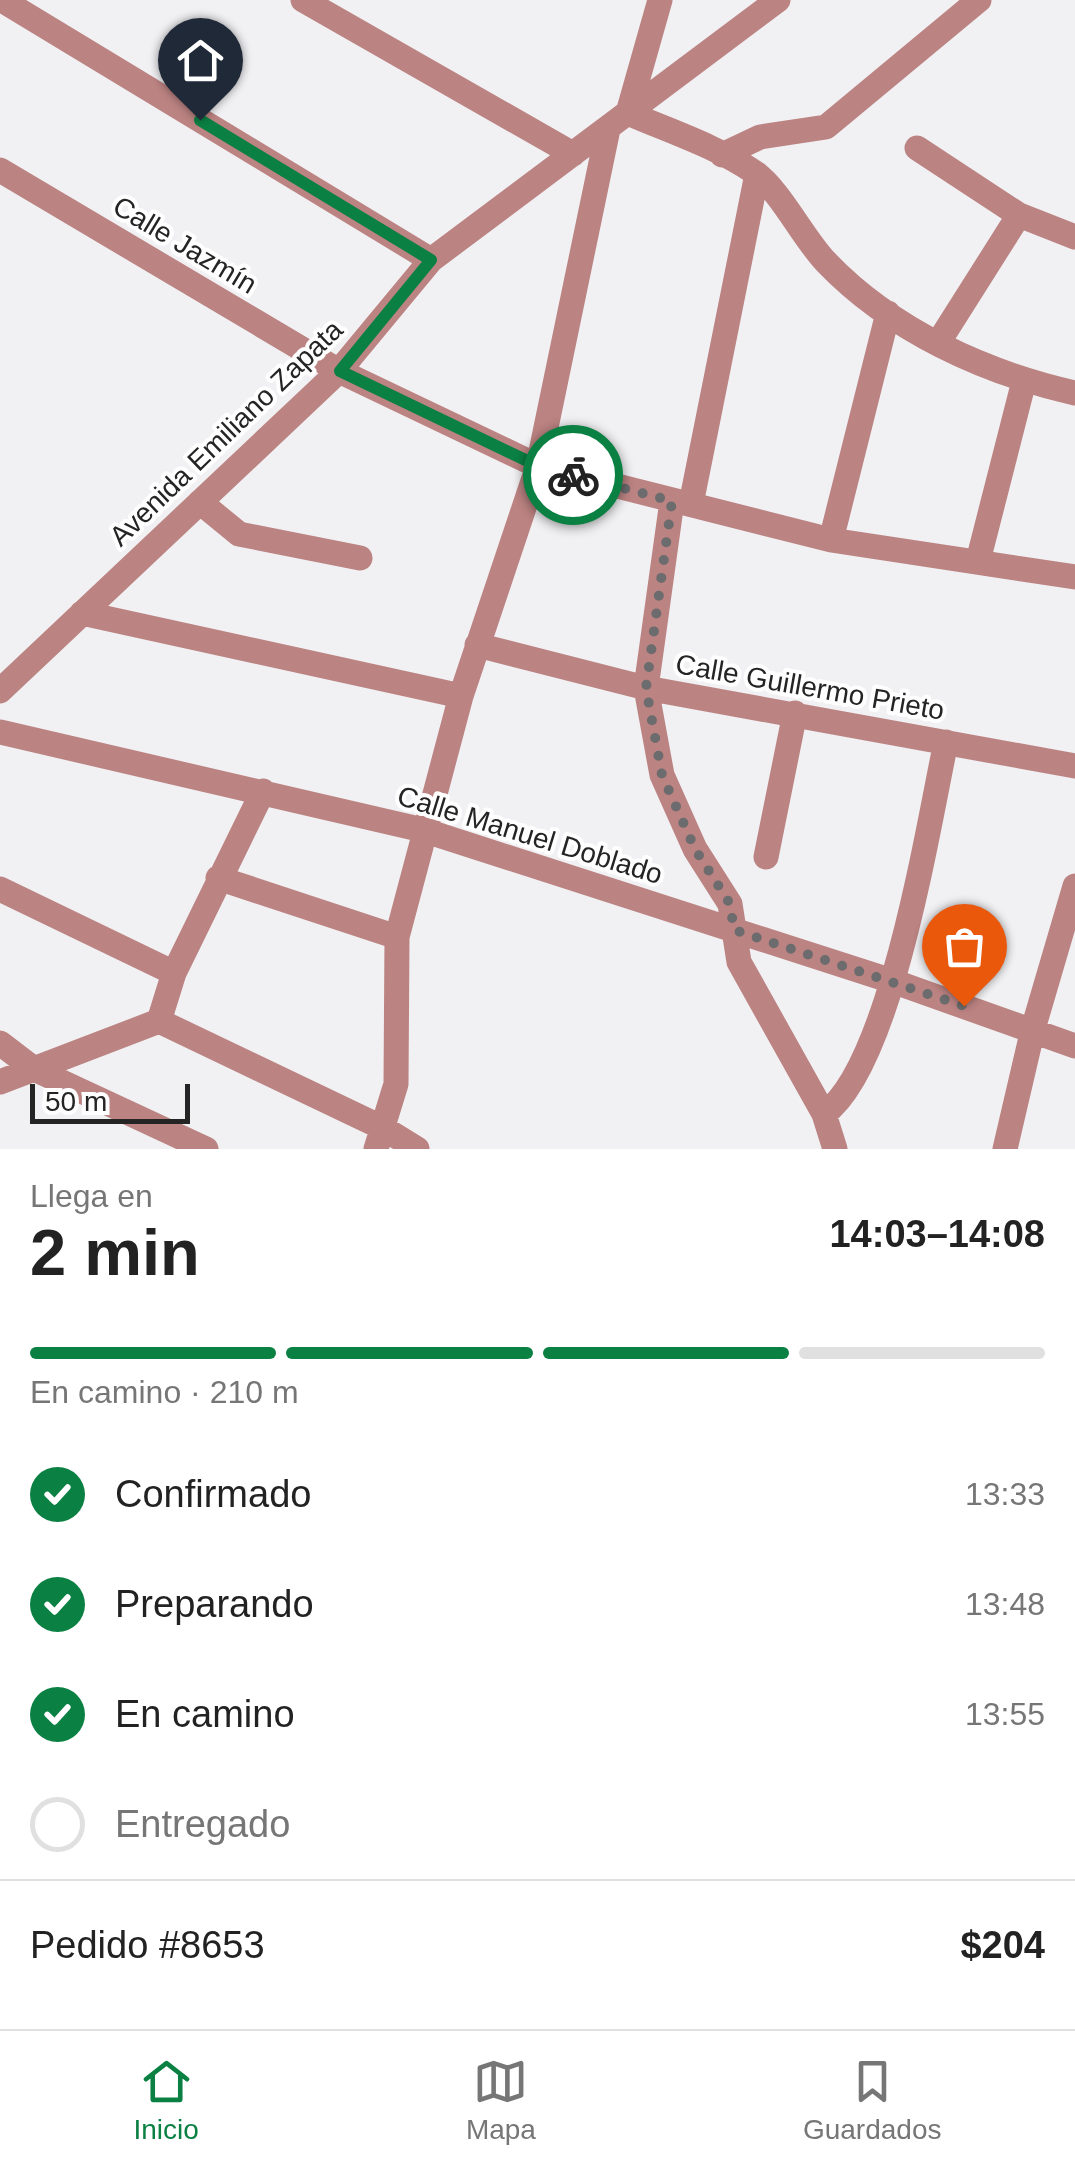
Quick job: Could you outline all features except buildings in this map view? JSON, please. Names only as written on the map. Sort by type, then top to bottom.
[{"type":"street","points":[[2,0],[431,260]]},
{"type":"street","points":[[303,0],[572,154]]},
{"type":"street","points":[[379,1138],[396,1084],[397,937],[461,696],[538,466],[618,121],[660,0]]},
{"type":"street","name":"Avenida Emiliano Zapata","points":[[0,691],[340,371],[431,260],[778,0]]},
{"type":"street","points":[[722,155],[760,136],[826,127],[979,0]]},
{"type":"street","points":[[618,121],[722,155],[757,174],[826,262],[888,314],[938,343],[1024,382],[1075,393]]},
{"type":"street","points":[[917,148],[1019,215],[1075,237]]},
{"type":"street","name":"Calle Jazmín","points":[[0,170],[340,371],[538,466],[831,540],[1075,577]]},
{"type":"street","points":[[757,174],[682,502],[646,688],[662,775],[695,849],[730,904],[739,962],[824,1114],[835,1149]]},
{"type":"street","points":[[938,343],[1019,215]]},
{"type":"street","points":[[831,540],[888,314]]},
{"type":"street","points":[[978,561],[1024,382]]},
{"type":"street","points":[[200,502],[239,534],[360,558]]},
{"type":"street","points":[[82,613],[461,696]]},
{"type":"street","name":"Calle Guillermo Prieto","points":[[477,645],[646,688],[1075,766]]},
{"type":"street","points":[[766,857],[795,713]]},
{"type":"street","name":"Calle Manuel Doblado","points":[[0,732],[424,830],[894,982],[1075,1046]]},
{"type":"street","points":[[824,1114],[839,1104],[850,1086],[894,982],[946,742]]},
{"type":"street","points":[[158,1021],[174,973],[262,791]]},
{"type":"street","points":[[218,878],[397,937]]},
{"type":"street","points":[[1005,1149],[1032,1029],[1075,886]]},
{"type":"street","points":[[0,889],[174,973]]},
{"type":"street","points":[[0,1082],[158,1021],[379,1138],[417,1149]]},
{"type":"street","points":[[0,1042],[34,1068],[206,1149]]},
{"type":"way so far","points":[[573,475],[672,501],[646,688],[662,775],[695,849],[730,904],[734,930],[964,1006]]},
{"type":"route","points":[[200,120],[431,260],[340,371],[538,466],[573,475]]}]
